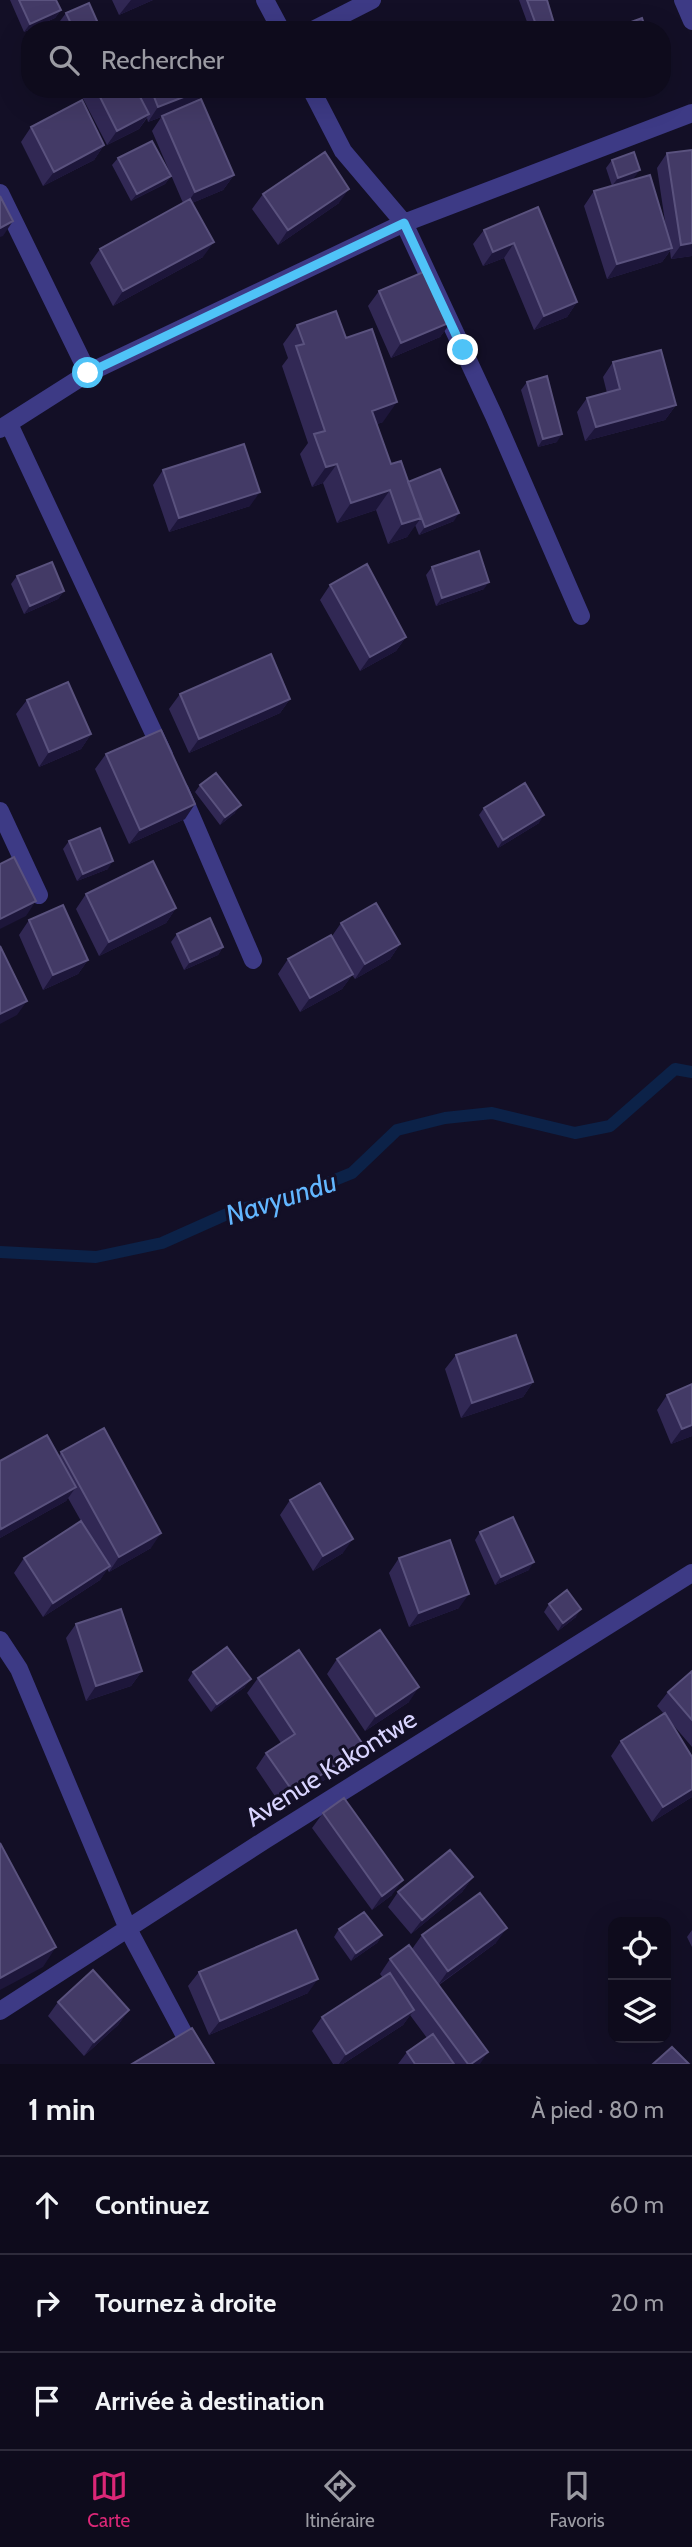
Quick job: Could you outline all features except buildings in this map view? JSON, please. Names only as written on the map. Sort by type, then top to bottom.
[{"type":"street","points":[[265,0],[276,21]]},
{"type":"street","points":[[331,21],[372,0]]},
{"type":"street","points":[[684,0],[692,21]]},
{"type":"street","points":[[316,98],[343,151],[404,223],[494,416],[580,616]]},
{"type":"street","points":[[253,960],[200,832],[5,426],[88,373],[404,223],[692,113]]},
{"type":"street","points":[[0,193],[88,373]]},
{"type":"street","points":[[0,811],[39,895]]},
{"type":"street","name":"Avenue Kakontwe","points":[[0,2011],[265,1840],[689,1580]]},
{"type":"street","points":[[0,1640],[19,1669],[128,1929],[200,2064]]},
{"type":"waterway","name":"Navyundu","points":[[0,1252],[96,1257],[162,1243],[236,1210],[290,1198],[352,1173],[397,1130],[445,1118],[492,1113],[575,1133],[610,1126],[675,1069],[692,1072]]},
{"type":"route","points":[[88,373],[404,223],[463,350]]}]
